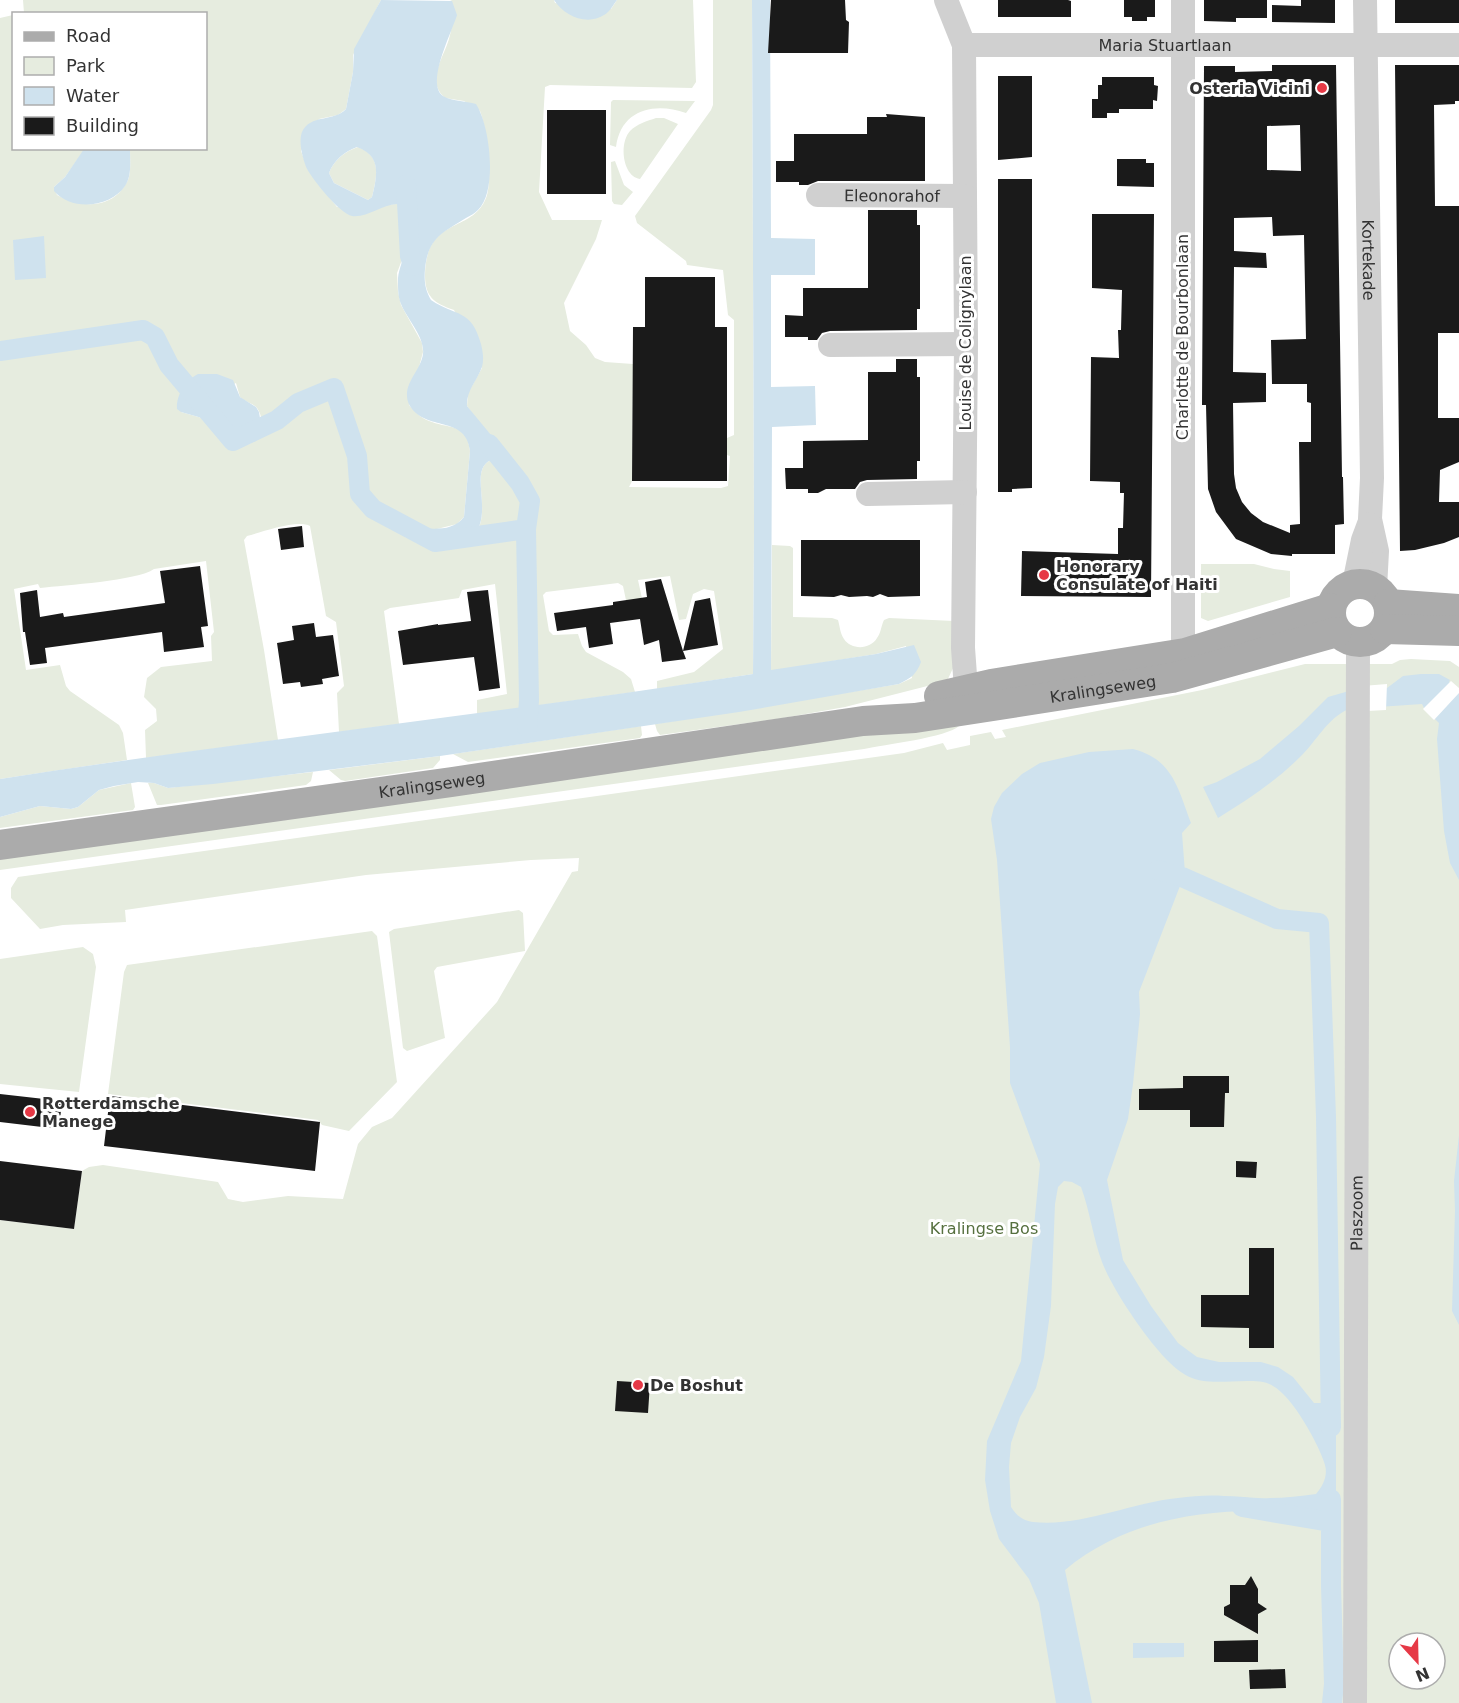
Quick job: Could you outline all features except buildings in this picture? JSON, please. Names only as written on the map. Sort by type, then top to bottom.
[{"type":"main road","points":[[1346,638],[1338,592],[1375,601],[1459,632]]},
{"type":"main road","name":"Kralingseweg","points":[[0,845],[475,779],[863,721],[915,718],[968,699],[991,684],[1187,664],[1346,638],[1373,639],[1375,601]]},
{"type":"main road","points":[[1375,601],[1459,609]]},
{"type":"street","name":"Louise de Colignylaan","points":[[946,0],[964,45],[966,344],[963,648],[968,699]]},
{"type":"street","name":"Charlotte de Bourbonlaan","points":[[1184,0],[1182,420],[1183,639],[1187,664]]},
{"type":"street","name":"Kortekade","points":[[1365,0],[1371,519],[1377,551],[1375,601]]},
{"type":"street","name":"Maria Stuartlaan","points":[[964,45],[1459,45]]},
{"type":"street","name":"Eleonorahof","points":[[819,195],[965,196]]},
{"type":"street","points":[[830,345],[966,344]]},
{"type":"street","points":[[868,494],[965,492]]},
{"type":"street","name":"Plaszoom","points":[[1346,638],[1358,721],[1355,1703]]},
{"type":"green space","points":[[23,0],[381,0],[353,55],[353,72],[346,109],[338,115],[319,119],[301,151],[308,170],[337,207],[397,204],[410,215],[414,222],[397,273],[401,305],[422,343],[423,352],[409,405],[425,419],[461,431],[468,442],[470,451],[464,517],[457,524],[405,537],[416,540],[469,541],[477,531],[481,520],[481,474],[484,466],[491,460],[498,463],[507,455],[467,406],[468,393],[482,368],[454,310],[436,302],[429,294],[425,283],[427,256],[433,243],[441,234],[471,217],[479,209],[486,198],[489,180],[487,142],[480,111],[464,101],[445,98],[436,83],[438,67],[451,31],[452,1],[450,0],[554,0],[555,3],[611,9],[617,0],[693,0],[696,82],[692,88],[550,85],[545,87],[539,192],[552,220],[602,220],[596,239],[564,303],[570,331],[586,345],[595,358],[605,362],[633,364],[632,481],[629,487],[721,488],[728,486],[730,456],[727,455],[727,438],[734,435],[734,320],[728,315],[723,270],[687,265],[686,261],[637,223],[635,216],[713,105],[713,0],[752,0],[753,674],[657,689],[657,681],[694,672],[723,649],[714,591],[704,589],[693,594],[686,619],[679,620],[670,576],[638,580],[646,617],[630,619],[623,586],[618,583],[546,592],[543,595],[549,631],[553,635],[578,634],[586,652],[623,672],[631,679],[635,692],[477,714],[477,700],[507,694],[495,584],[462,590],[459,598],[390,608],[384,611],[399,724],[339,732],[337,693],[344,686],[336,622],[326,616],[310,526],[288,525],[247,536],[244,540],[278,740],[146,758],[145,730],[157,721],[156,709],[144,697],[147,678],[161,667],[212,661],[211,636],[214,632],[206,561],[154,569],[133,577],[100,582],[40,588],[38,584],[14,589],[26,670],[60,665],[66,686],[70,691],[119,725],[123,733],[127,760],[0,779],[0,18],[12,15],[12,150],[84,150],[65,177],[54,187],[57,195],[81,203],[97,204],[112,198],[125,186],[130,170],[130,150],[207,150],[207,12],[24,12]],"holes":[[[236,383],[240,397],[257,408],[261,418],[258,435],[255,440],[246,445],[202,418],[181,412]]]},
{"type":"green space","points":[[613,100],[695,101],[686,113],[663,108],[641,112],[632,117],[619,134],[616,147],[610,145],[611,102]]},
{"type":"green space","points":[[656,118],[664,118],[678,124],[640,179],[634,177],[626,166],[624,143],[630,131]]},
{"type":"green space","points":[[358,147],[371,156],[376,168],[372,197],[368,200],[334,183],[329,173],[340,157]]},
{"type":"green space","points":[[615,161],[624,185],[633,192],[622,205],[614,204],[612,201],[611,162]]},
{"type":"green space","points":[[772,545],[793,548],[793,617],[838,620],[843,637],[851,645],[860,647],[870,645],[879,634],[884,620],[889,618],[954,621],[954,666],[947,681],[845,707],[660,735],[655,724],[899,684],[912,678],[906,646],[876,654],[771,671]]},
{"type":"green space","points":[[1201,564],[1254,564],[1290,571],[1290,597],[1208,621],[1201,618]]},
{"type":"green space","name":"Kralingse Bos","points":[[1411,659],[1450,661],[1459,667],[1459,1703],[0,1703],[0,1220],[74,1229],[82,1171],[89,1167],[103,1165],[218,1182],[228,1199],[243,1202],[288,1196],[343,1199],[358,1144],[372,1127],[392,1118],[497,1002],[572,872],[578,871],[579,858],[531,860],[366,875],[125,910],[126,922],[63,925],[40,929],[11,898],[11,888],[18,877],[904,753],[943,743],[947,750],[970,745],[970,736],[991,732],[995,739],[1006,737],[1002,730],[1202,690],[1305,664],[1392,664],[1400,660]]},
{"type":"green space","points":[[641,726],[640,738],[468,762],[453,754]]},
{"type":"green space","points":[[959,726],[942,734],[864,749],[0,870],[0,857],[847,735]]},
{"type":"green space","points":[[440,756],[440,760],[433,768],[345,781],[329,770]]},
{"type":"green space","points":[[313,772],[311,781],[306,785],[161,805],[157,805],[148,783],[168,788]]},
{"type":"green space","points":[[131,783],[135,807],[133,810],[0,828],[0,817],[40,806],[71,809],[78,807],[99,790]]},
{"type":"green space","points":[[519,910],[523,913],[525,951],[437,967],[434,971],[445,1038],[407,1051],[403,1048],[389,932],[394,929]]},
{"type":"green space","points":[[372,931],[377,936],[397,1082],[349,1131],[322,1125],[318,1120],[108,1094],[124,972],[127,965]]},
{"type":"green space","points":[[83,947],[93,954],[96,967],[79,1092],[0,1084],[0,959]]},
{"type":"water","points":[[381,0],[452,1],[457,15],[441,57],[437,81],[438,90],[446,98],[476,104],[485,127],[490,174],[484,201],[478,210],[450,228],[433,243],[429,250],[425,273],[426,289],[431,300],[462,315],[477,332],[483,364],[470,391],[467,406],[510,458],[510,463],[507,465],[491,460],[484,466],[481,474],[481,519],[477,531],[469,541],[425,541],[403,535],[407,529],[438,529],[452,526],[464,517],[470,451],[462,433],[455,428],[419,416],[407,400],[409,385],[423,354],[421,341],[401,304],[398,293],[401,265],[413,228],[411,215],[397,204],[358,216],[347,214],[327,196],[315,181],[307,169],[303,156],[301,136],[306,126],[316,120],[335,116],[346,109],[353,72],[354,49]],"holes":[[[357,147],[371,156],[376,168],[372,197],[368,200],[334,183],[329,173],[337,160],[348,151]]]},
{"type":"water","points":[[554,0],[617,0],[606,14],[590,20],[570,15]]},
{"type":"water","points":[[752,0],[770,0],[771,238],[815,239],[815,275],[771,275],[771,387],[815,386],[816,425],[772,427],[771,670],[876,654],[914,645],[921,662],[915,673],[899,684],[739,712],[440,756],[168,788],[154,783],[138,782],[99,790],[78,807],[71,809],[40,806],[0,817],[0,779],[753,674]]},
{"type":"water","points":[[83,150],[130,150],[129,178],[119,193],[111,199],[81,204],[62,198],[54,191],[54,187],[65,177]]},
{"type":"water","points":[[44,236],[46,278],[15,280],[13,240]]},
{"type":"water","points":[[198,374],[217,374],[233,380],[240,397],[256,407],[259,412],[261,424],[256,441],[246,445],[202,418],[177,409],[178,398],[183,388]]},
{"type":"water","points":[[1439,674],[1450,680],[1449,682],[1459,691],[1459,880],[1450,863],[1444,831],[1437,739],[1439,723],[1422,704],[1349,709],[1341,713],[1281,775],[1218,818],[1203,787],[1260,759],[1299,726],[1328,697],[1349,691],[1387,688],[1403,676]]},
{"type":"water","points":[[1133,749],[1157,760],[1172,777],[1191,823],[1182,833],[1185,873],[1139,992],[1140,1014],[1128,1119],[1107,1180],[1123,1260],[1151,1306],[1178,1343],[1197,1357],[1219,1362],[1261,1362],[1278,1367],[1293,1377],[1314,1403],[1336,1403],[1336,1524],[1324,1524],[1320,1517],[1291,1511],[1209,1513],[1183,1517],[1133,1531],[1086,1554],[1065,1570],[1092,1703],[1056,1703],[1039,1603],[1029,1579],[999,1539],[990,1511],[985,1480],[987,1441],[1021,1361],[1040,1164],[1010,1083],[1010,1047],[997,860],[991,819],[994,807],[1002,793],[1022,774],[1040,763],[1089,752]],"holes":[[[1064,1181],[1081,1187],[1099,1253],[1112,1284],[1143,1331],[1169,1362],[1179,1371],[1198,1380],[1267,1383],[1280,1391],[1296,1410],[1311,1433],[1325,1465],[1324,1481],[1316,1494],[1264,1498],[1184,1497],[1087,1518],[1051,1523],[1026,1520],[1013,1510],[1009,1467],[1011,1443],[1020,1417],[1036,1388],[1044,1357],[1051,1306],[1055,1204],[1058,1187]]]},
{"type":"water","points":[[1459,1135],[1459,1325],[1452,1311],[1454,1181]]},
{"type":"water","points":[[1133,1643],[1184,1643],[1184,1657],[1133,1658]]},
{"type":"pier","points":[[1451,681],[1459,688],[1459,693],[1434,720],[1423,709]]},
{"type":"pier","points":[[1387,684],[1386,710],[1349,712],[1350,687]]},
{"type":"waterway","points":[[406,185],[410,256],[413,266]]},
{"type":"waterway","points":[[0,351],[143,330],[155,337],[169,365],[233,441],[277,420],[298,403],[334,388],[357,456],[360,494],[373,509],[435,542],[526,529],[529,700],[527,728]]},
{"type":"waterway","points":[[489,444],[520,483],[530,501],[526,529]]},
{"type":"waterway","points":[[1158,870],[1182,877],[1277,919],[1319,923],[1326,1117],[1331,1427]]},
{"type":"waterway","points":[[1331,1499],[1334,1684],[1332,1703]]},
{"type":"waterway","points":[[1242,1507],[1330,1522]]},
{"type":"place","name":"Osteria Vicini","points":[[1322,88]]},
{"type":"place","name":"Honorary Consulate of Haiti","points":[[1044,575]]},
{"type":"place","name":"Rotterdamsche Manege","points":[[30,1112]]},
{"type":"place","name":"De Boshut","points":[[638,1385]]}]
